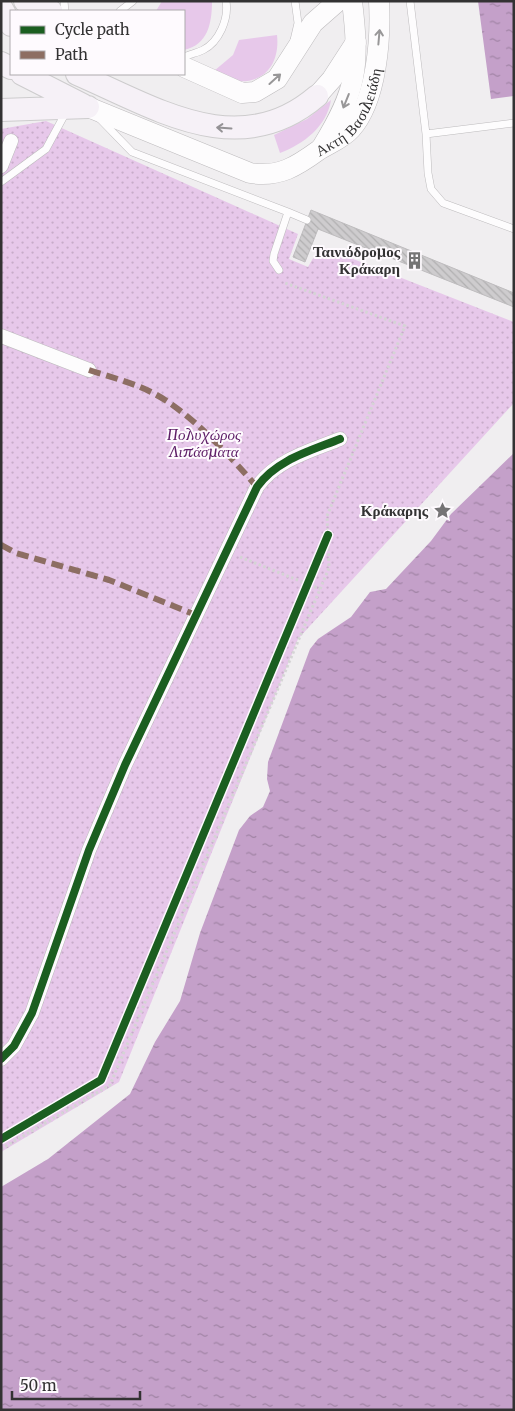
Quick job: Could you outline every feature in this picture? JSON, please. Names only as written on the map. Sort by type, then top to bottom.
[{"type":"main road","points":[[25,1],[49,10]]},
{"type":"main road","points":[[1,7],[10,24]]},
{"type":"main road","points":[[24,75],[78,107]]},
{"type":"main road","points":[[79,75],[194,123],[226,129],[251,128],[272,122],[301,109],[317,96]]},
{"type":"main road","points":[[1,110],[78,107]]},
{"type":"street","points":[[185,67],[242,93],[255,92],[277,78],[284,71],[288,60],[313,23],[338,1]]},
{"type":"street","name":"Ακτή Βασιλειάδη","points":[[319,150],[339,118],[350,92],[356,67],[357,40],[352,1]]},
{"type":"street","name":"Ακτή Βασιλειάδη","points":[[319,150],[350,130],[363,109],[375,67],[379,40],[379,1]]},
{"type":"street","points":[[317,96],[332,79],[357,40]]},
{"type":"street","points":[[78,107],[250,173],[271,175],[291,169],[319,150]]},
{"type":"street","points":[[1,166],[11,141]]},
{"type":"street","points":[[1,336],[89,370]]},
{"type":"street","points":[[1,1059],[14,1046],[32,1013],[89,850],[125,765],[257,487],[265,475],[279,465],[340,439]]},
{"type":"lane","points":[[121,10],[133,1]]},
{"type":"lane","points":[[185,57],[203,50],[216,40],[224,22],[226,1]]},
{"type":"lane","points":[[288,60],[298,23],[295,1]]},
{"type":"lane","points":[[410,1],[432,189],[443,203],[514,229]]},
{"type":"lane","points":[[1,182],[46,148],[57,131],[78,107],[132,152],[307,220]]},
{"type":"lane","points":[[426,134],[514,123]]},
{"type":"lane","points":[[279,270],[273,262],[274,254],[288,212]]},
{"type":"path","points":[[1,1149],[110,1085],[330,568],[327,516],[404,326],[285,283]]},
{"type":"path","points":[[321,551],[328,535]]},
{"type":"path","points":[[226,551],[320,589]]},
{"type":"path","points":[[303,593],[310,576]]},
{"type":"path","points":[[1,1139],[68,1099]]},
{"type":"green space","points":[[162,1],[212,1],[211,17],[207,32],[198,43],[185,50],[185,10],[157,10]]},
{"type":"green space","points":[[277,35],[276,54],[269,69],[263,75],[246,81],[236,81],[214,71],[233,55],[239,40]]},
{"type":"green space","points":[[331,100],[325,118],[313,133],[298,145],[280,153],[274,135],[307,119]]},
{"type":"green space","name":"Πολυχώρος Λιπάσματα","points":[[46,121],[298,234],[289,259],[308,267],[320,246],[514,322],[514,403],[298,639],[119,1082],[1,1152],[1,129]]},
{"type":"water","points":[[478,1],[514,1],[514,96],[491,99]]},
{"type":"water","points":[[514,453],[514,1410],[1,1410],[1,1187],[48,1159],[130,1094],[155,1042],[180,1001],[200,933],[239,830],[250,816],[263,807],[270,791],[267,779],[268,762],[310,649],[318,639],[351,617],[370,592],[386,589],[431,541],[451,514]]},
{"type":"building","name":"Ταινιόδρομος Κράκαρη","points":[[311,210],[514,293],[514,307],[318,229],[305,262],[293,257]]},
{"type":"marked path","points":[[89,370],[136,385],[165,400],[208,435],[257,487]]},
{"type":"marked path","points":[[1,545],[16,553],[109,580],[196,615]]},
{"type":"cycle path","points":[[1,1059],[14,1046],[32,1013],[89,850],[125,765],[257,487],[274,470],[294,457],[340,439]]},
{"type":"cycle path","points":[[1,1139],[101,1080],[328,535]]},
{"type":"place","name":"Ταινιόδρομος Κράκαρη","points":[[414,260]]},
{"type":"place","name":"Κράκαρης","points":[[442,510]]}]
